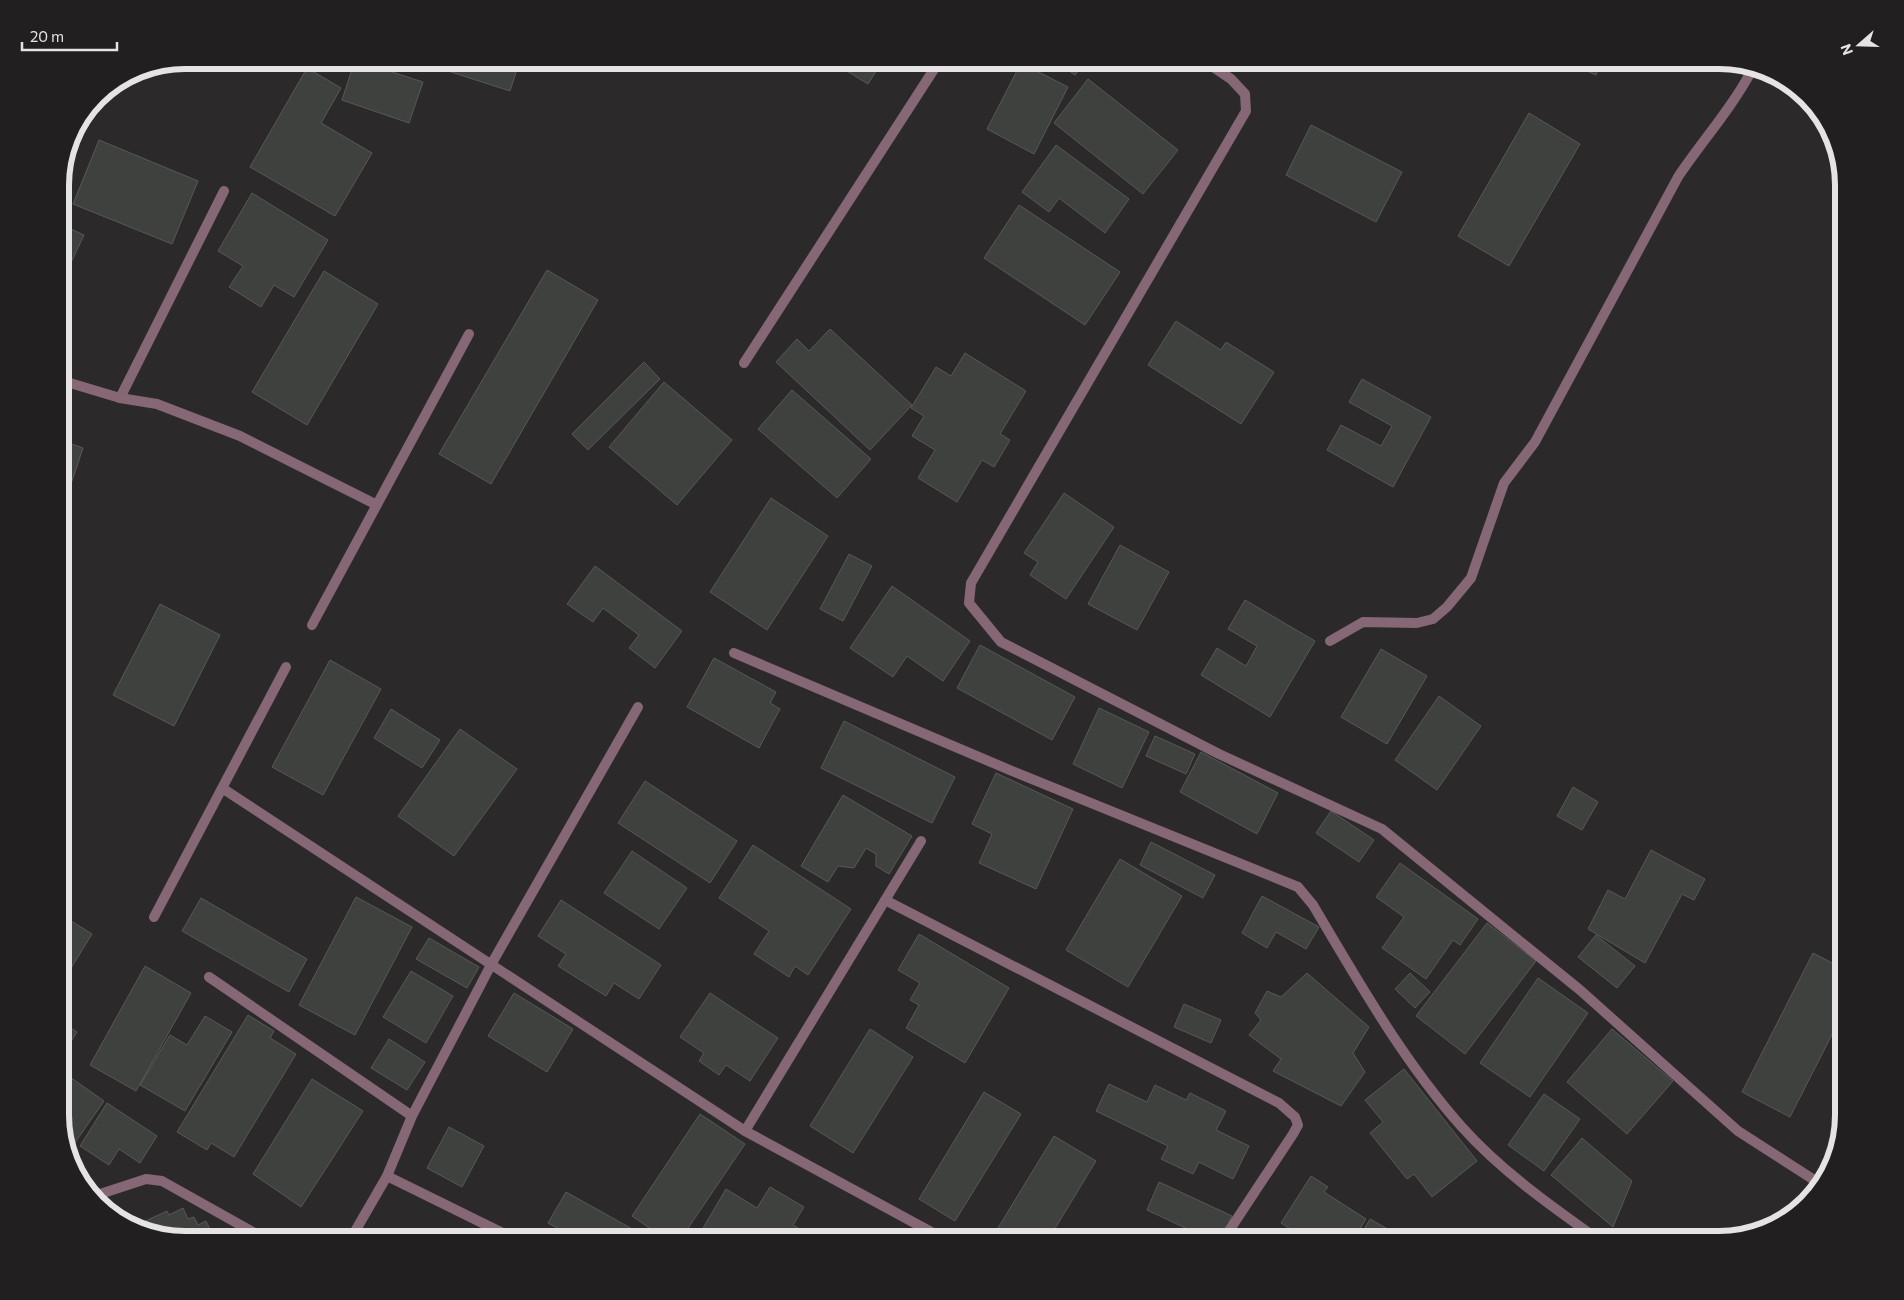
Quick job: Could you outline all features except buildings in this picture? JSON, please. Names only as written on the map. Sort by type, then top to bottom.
[{"type":"street","points":[[744,363],[934,69]]},
{"type":"street","points":[[1216,69],[1231,79],[1245,94],[1246,111],[971,583],[969,603],[1001,642],[1219,754],[1382,829],[1580,990],[1738,1131],[1815,1181]]},
{"type":"street","points":[[1330,641],[1363,622],[1416,624],[1433,619],[1447,607],[1471,578],[1504,483],[1535,442],[1678,176],[1699,146],[1724,118],[1750,73]]},
{"type":"street","points":[[120,398],[224,191]]},
{"type":"street","points":[[312,625],[469,334]]},
{"type":"street","points":[[69,383],[120,398],[157,404],[240,436],[377,505]]},
{"type":"street","points":[[734,653],[1012,772],[1298,887],[1313,905],[1383,1022],[1462,1126],[1522,1182],[1587,1231]]},
{"type":"street","points":[[154,917],[286,667]]},
{"type":"street","points":[[355,1231],[387,1176],[412,1116],[492,963],[638,707]]},
{"type":"street","points":[[222,788],[492,963],[745,1131],[929,1231]]},
{"type":"street","points":[[745,1131],[921,841]]},
{"type":"street","points":[[885,900],[1279,1103],[1295,1117],[1298,1125],[1293,1134],[1229,1231]]},
{"type":"street","points":[[209,977],[412,1116]]},
{"type":"street","points":[[387,1176],[499,1231]]},
{"type":"street","points":[[100,1194],[146,1179],[162,1181],[251,1231]]}]
